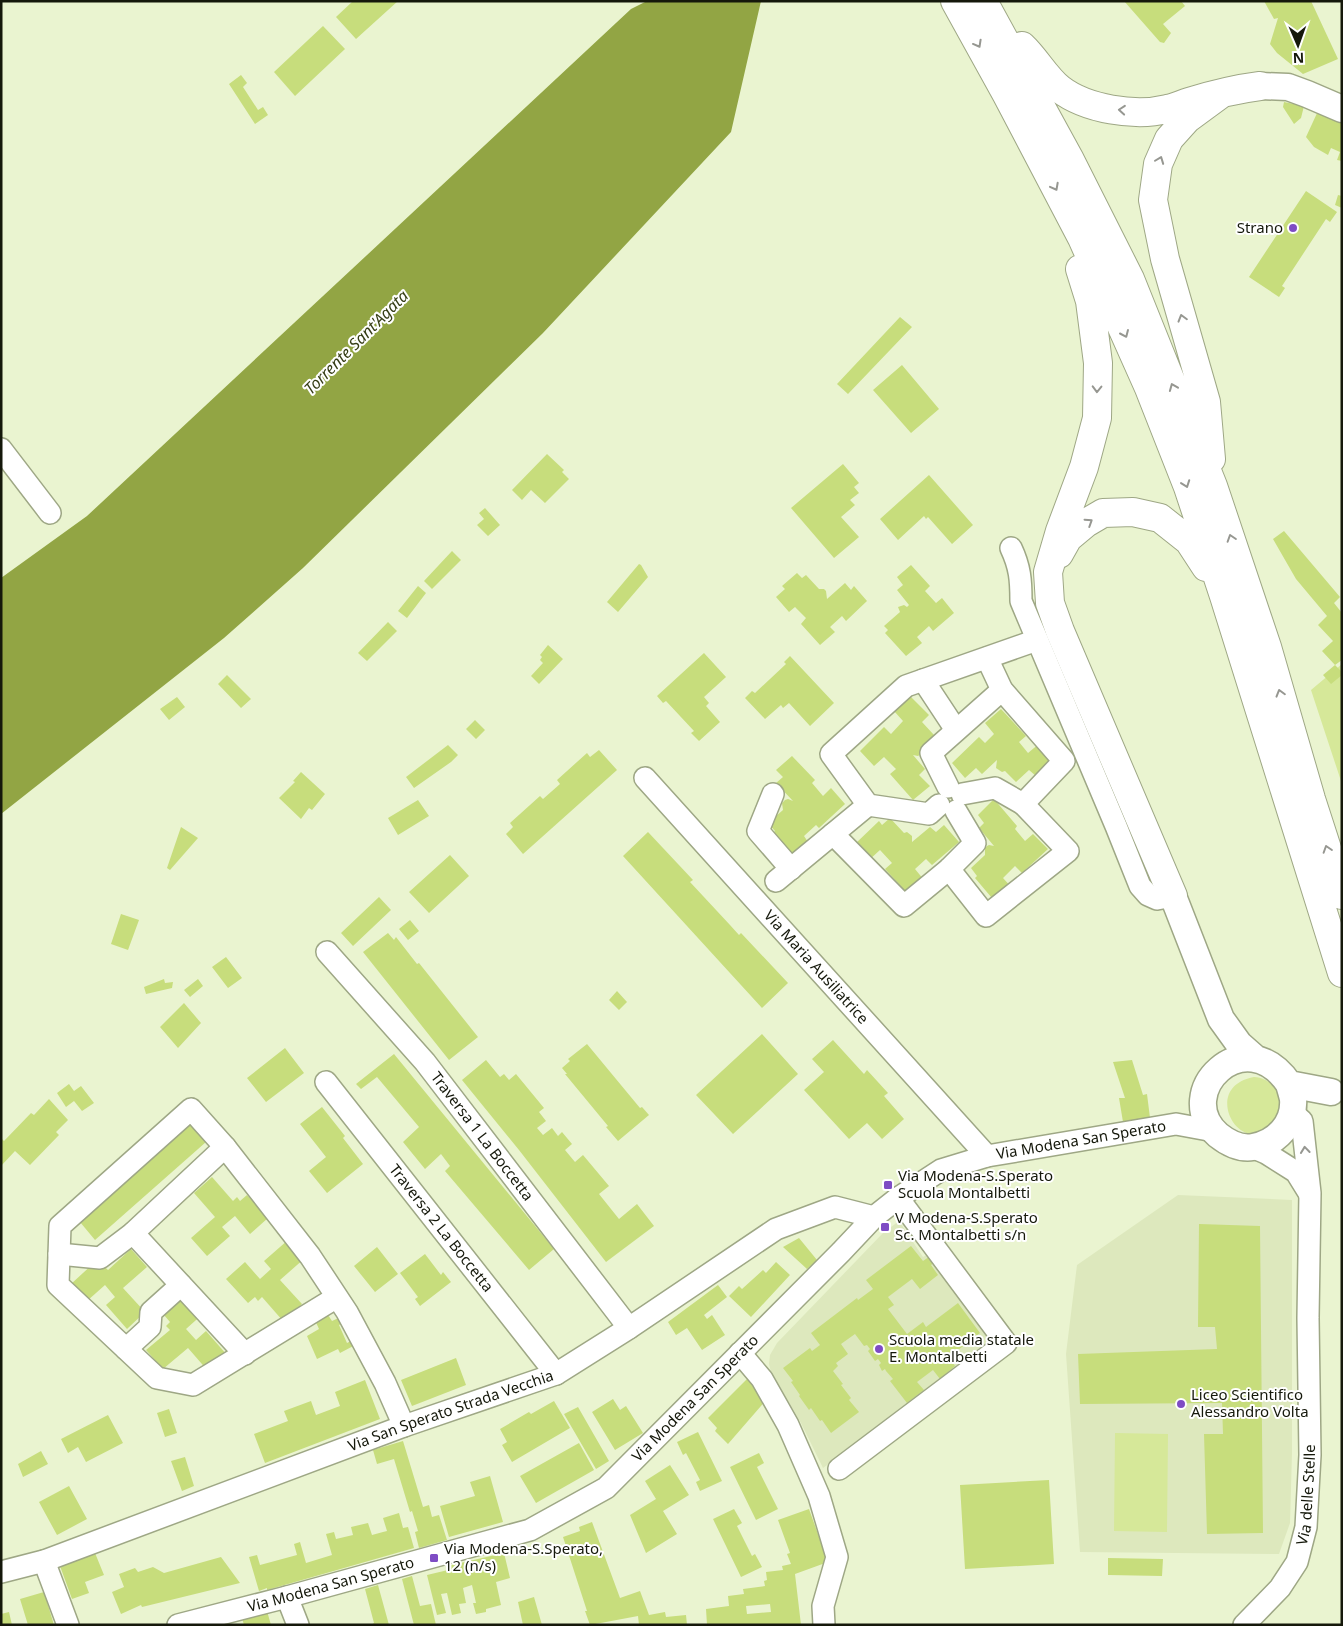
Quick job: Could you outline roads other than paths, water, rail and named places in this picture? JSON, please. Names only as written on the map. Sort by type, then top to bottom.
[{"type":"highway","points":[[955,1],[1082,238],[1149,388],[1188,487],[1224,596],[1342,973]]},
{"type":"highway","points":[[983,1],[1070,160],[1130,279],[1213,486],[1267,647],[1311,799],[1342,895]]},
{"type":"highway","points":[[1000,32],[1024,47],[1045,74],[1061,90],[1079,100],[1109,109],[1140,112],[1166,110],[1241,88],[1260,86]]},
{"type":"highway","points":[[1213,486],[1206,402],[1165,259],[1153,200],[1158,164],[1169,139],[1187,119],[1221,94]]},
{"type":"highway","points":[[1082,238],[1079,263],[1090,301],[1098,362],[1097,418],[1084,467],[1060,531],[1048,572],[1050,603],[1060,631],[1173,896]]},
{"type":"highway","points":[[1048,572],[1068,538],[1086,523],[1103,513],[1133,512],[1160,518],[1189,541],[1224,596]]},
{"type":"main road","points":[[1260,86],[1288,87],[1342,109]]},
{"type":"main road","points":[[1173,896],[1221,1018],[1239,1044],[1256,1059]]},
{"type":"main road","points":[[1219,1069],[1224,1046],[1221,1018]]},
{"type":"main road","points":[[1243,1058],[1256,1059],[1269,1063],[1281,1072],[1289,1084],[1293,1098],[1292,1112],[1287,1125],[1278,1136],[1266,1144],[1252,1147],[1237,1146],[1224,1140],[1214,1131],[1207,1120],[1204,1109],[1206,1087],[1219,1069],[1230,1062],[1243,1058]]},
{"type":"main road","points":[[1289,1084],[1337,1091]]},
{"type":"main road","points":[[1292,1112],[1337,1091]]},
{"type":"street","points":[[1,449],[50,513]]},
{"type":"street","points":[[1011,548],[1021,577],[1021,601],[1140,886],[1148,895],[1157,898],[1173,896]]},
{"type":"street","points":[[949,869],[986,916],[1068,851],[1023,804],[995,788],[951,799],[929,814],[868,805],[831,754],[906,686],[1037,640]]},
{"type":"street","points":[[987,658],[1002,690],[1064,762],[1023,804]]},
{"type":"street","points":[[924,680],[956,730]]},
{"type":"street","points":[[833,834],[904,906],[949,869],[975,843],[951,799],[931,753],[1002,690]]},
{"type":"street","name":"Via Maria Ausiliatrice","points":[[645,778],[987,1156]]},
{"type":"street","points":[[773,794],[758,831],[783,875],[868,805]]},
{"type":"street","name":"Traversa 1 La Boccetta","points":[[327,952],[425,1062],[629,1328]]},
{"type":"street","name":"Traversa 2 La Boccetta","points":[[326,1082],[556,1374]]},
{"type":"street","points":[[1176,1124],[1192,1112],[1204,1097]]},
{"type":"street","points":[[338,1297],[193,1384],[157,1378],[58,1285],[60,1226],[191,1109],[225,1147],[310,1256],[338,1297],[348,1312],[385,1383],[404,1426]]},
{"type":"street","name":"Via delle Stelle","points":[[1244,1625],[1280,1588],[1297,1562],[1306,1527],[1310,1455],[1308,1318],[1310,1193],[1302,1120],[1292,1112]]},
{"type":"street","points":[[1176,1124],[1214,1131]]},
{"type":"street","name":"Via Modena San Sperato","points":[[178,1625],[530,1530],[606,1488],[874,1217],[898,1198],[941,1170],[987,1156],[1176,1124]]},
{"type":"street","points":[[59,1254],[100,1258],[133,1232],[225,1147]]},
{"type":"street","points":[[1252,1147],[1266,1153],[1296,1172],[1310,1193]]},
{"type":"street","points":[[839,1469],[1006,1343],[898,1198]]},
{"type":"street","name":"Via San Sperato Strada Vecchia","points":[[1,1572],[44,1561],[404,1426],[556,1374],[629,1328],[776,1229],[836,1207],[874,1217]]},
{"type":"street","points":[[133,1232],[245,1354]]},
{"type":"street","points":[[126,1349],[150,1327],[151,1312],[181,1285]]},
{"type":"street","points":[[740,1353],[762,1379],[788,1425],[820,1496],[836,1557],[823,1606],[824,1625]]},
{"type":"street","points":[[44,1561],[68,1625]]},
{"type":"street","points":[[287,1597],[298,1625]]},
{"type":"water","name":"Torrente Sant'Agata","points":[[647,1],[761,1],[731,132],[543,333],[303,568],[224,638],[1,814],[1,578],[87,516],[631,9]]},
{"type":"place","name":"Strano","points":[[1293,228]]},
{"type":"place","name":"Via Modena-S.Sperato Scuola Montalbetti","points":[[888,1185]]},
{"type":"place","name":"V Modena-S.Sperato Sc. Montalbetti s/n","points":[[885,1227]]},
{"type":"place","name":"Scuola media statale E. Montalbetti","points":[[879,1349]]},
{"type":"place","name":"Liceo Scientifico Alessandro Volta","points":[[1181,1404]]},
{"type":"place","name":"Via Modena-S.Sperato, 12 (n/s)","points":[[434,1558]]}]
